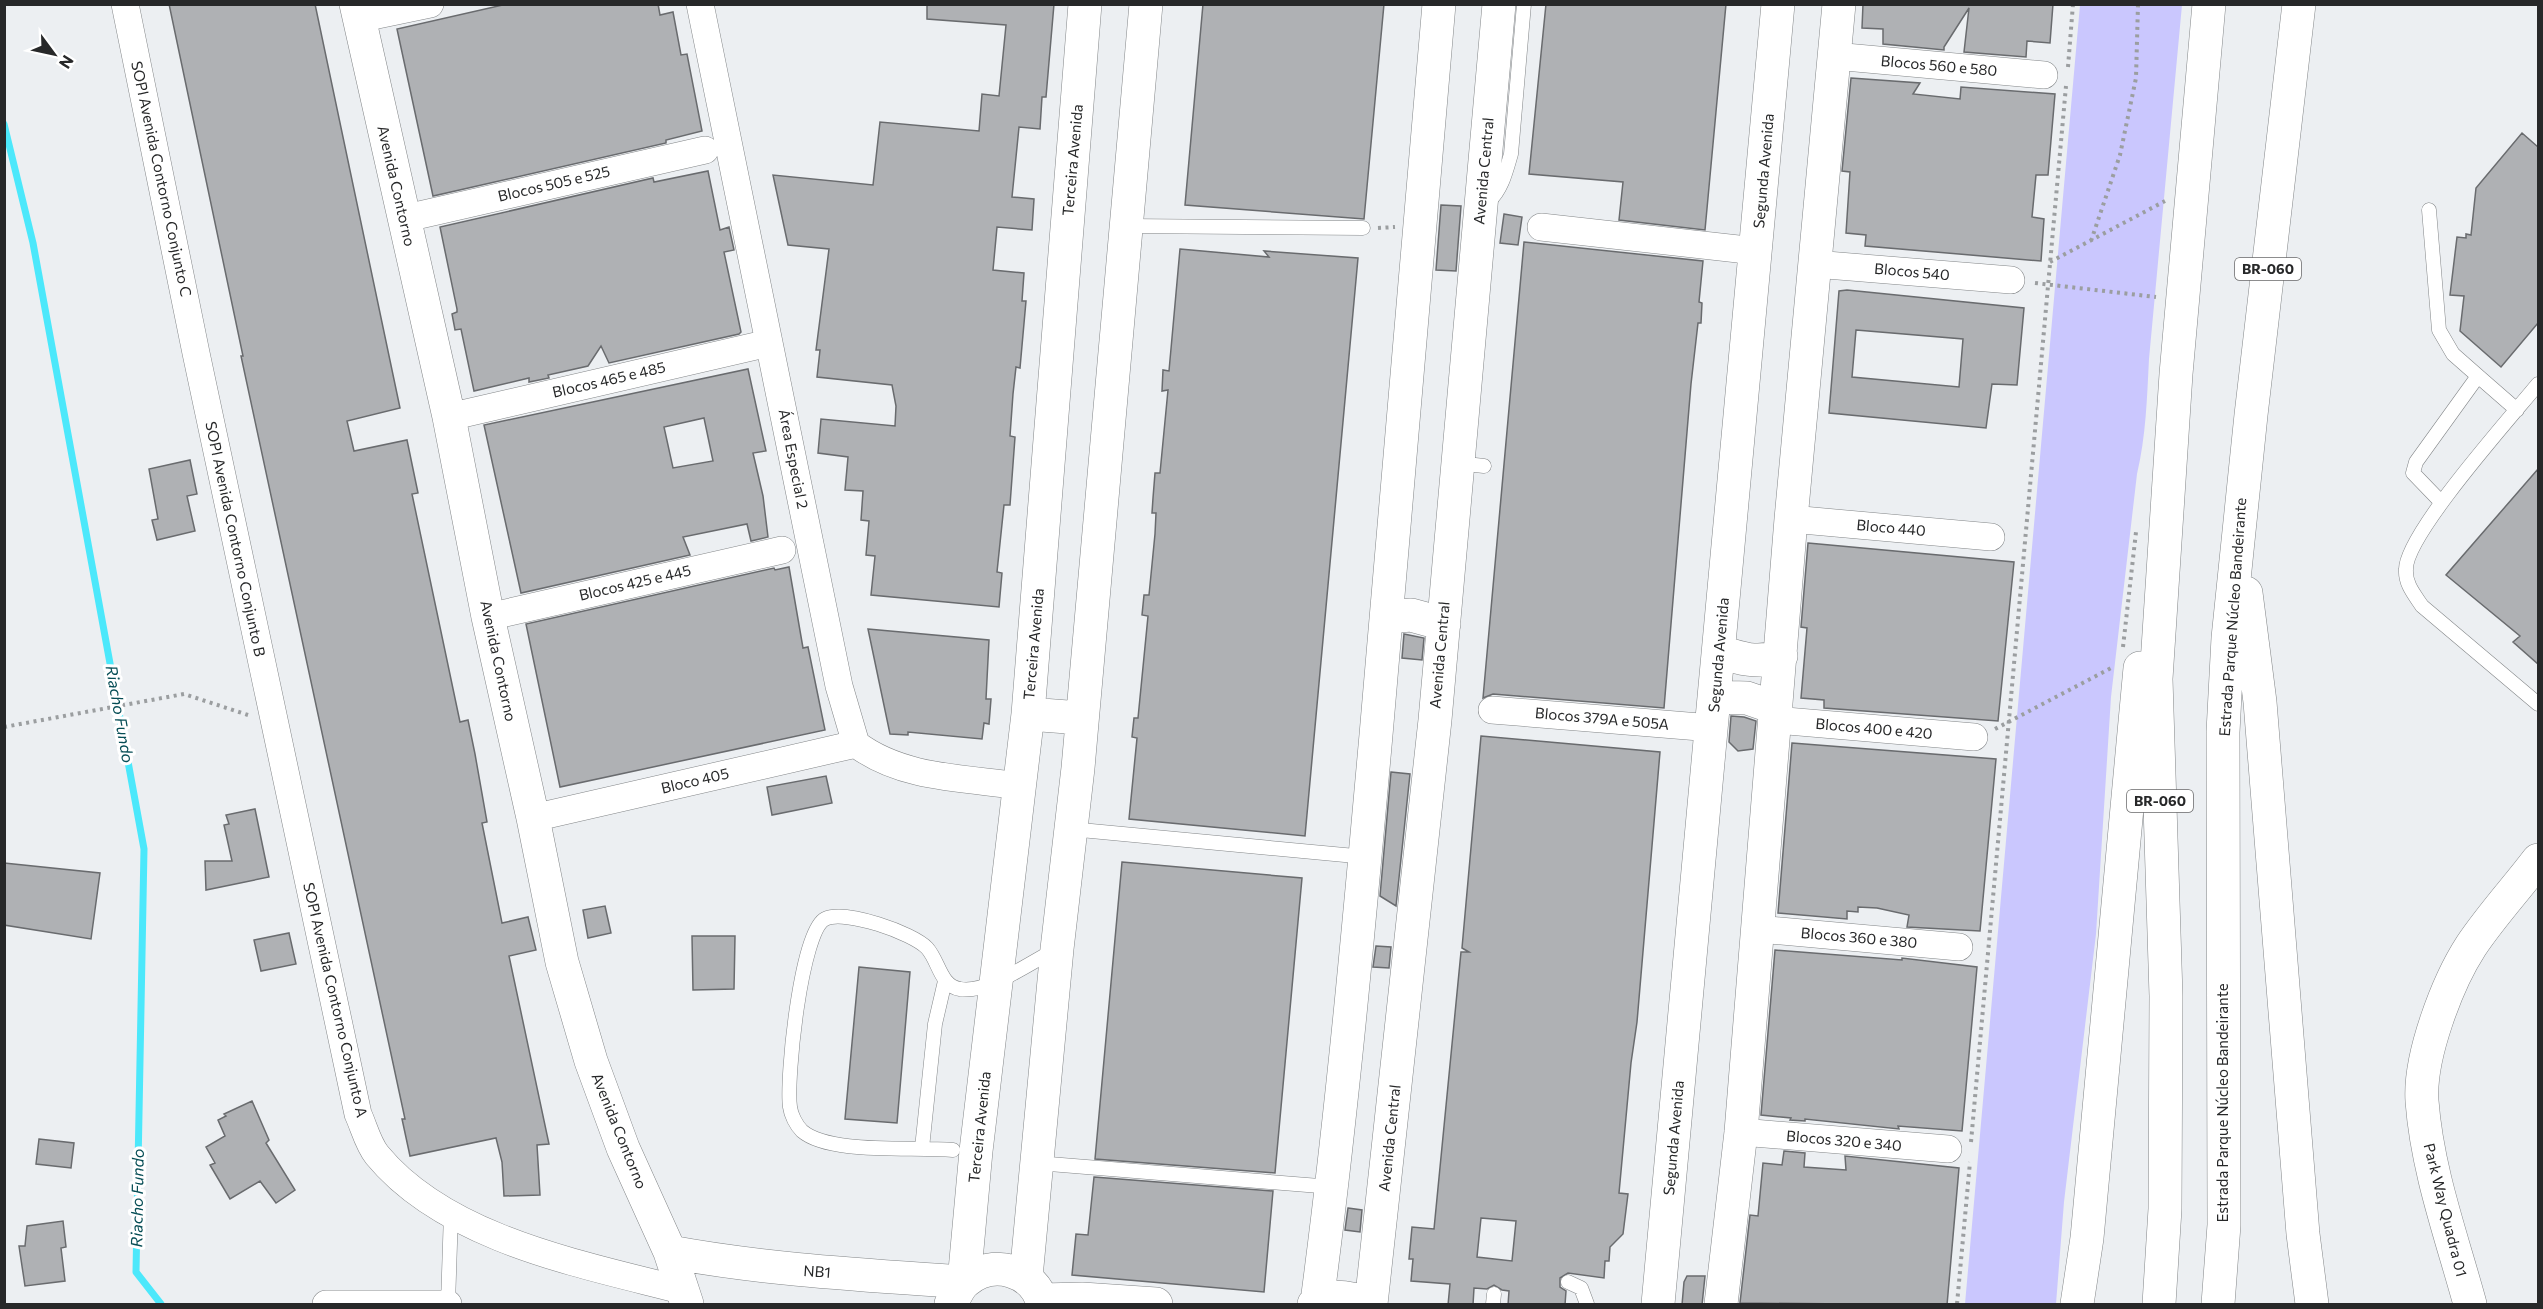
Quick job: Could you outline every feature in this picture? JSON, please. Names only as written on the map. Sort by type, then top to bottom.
[{"type":"main road","name":"Terceira Avenida","points":[[958,1293],[1028,714],[1085,4]]},
{"type":"main road","points":[[1037,1294],[1037,1162],[1057,949],[1078,768],[1146,4]]},
{"type":"main road","points":[[1369,1305],[1353,1298],[1335,1297],[1315,1303],[1332,1187],[1366,857],[1392,580],[1439,4]]},
{"type":"main road","name":"Avenida Central","points":[[1369,1305],[1384,1198],[1444,624],[1446,583],[1471,465],[1481,208],[1498,4]]},
{"type":"main road","name":"Segunda Avenida","points":[[1658,1305],[1778,4]]},
{"type":"main road","points":[[1721,1305],[1741,1132],[1791,519],[1839,4]]},
{"type":"main road","name":"BR-060","points":[[2158,1305],[2165,1209],[2166,996],[2156,679],[2172,446],[2209,4]]},
{"type":"main road","name":"Estrada Parque Núcleo Bandeirante","points":[[2218,1305],[2223,1225],[2223,732],[2228,638],[2299,4]]},
{"type":"main road","name":"Avenida Contorno","points":[[357,12],[402,219],[449,417],[488,617],[533,818],[562,962],[591,1061],[624,1148],[670,1252],[684,1297]]},
{"type":"main road","points":[[2077,1305],[2087,1238],[2134,709],[2172,446]]},
{"type":"main road","points":[[2239,534],[2260,702],[2303,1234],[2312,1305]]},
{"type":"main road","points":[[1392,580],[1403,587],[1420,589],[1438,588],[1446,583]]},
{"type":"main road","points":[[1387,617],[1411,615],[1444,624]]},
{"type":"main road","points":[[1719,651],[1739,659],[1756,661],[1781,656]]},
{"type":"main road","points":[[1713,712],[1747,698],[1776,714]]},
{"type":"main road","points":[[1028,714],[1081,718]]},
{"type":"main road","points":[[1022,774],[1041,759],[1057,760],[1078,768]]},
{"type":"main road","name":"Park Way Quadra 01","points":[[2470,1305],[2429,1153],[2422,1099],[2428,1052],[2443,1002],[2470,947],[2538,860]]},
{"type":"main road","name":"NB1","points":[[670,1252],[750,1266],[958,1293]]},
{"type":"main road","points":[[958,1293],[983,1270],[1005,1269],[1037,1294],[1156,1305]]},
{"type":"street","name":"SOPI Avenida Contorno Conjunto C","points":[[125,4],[196,353]]},
{"type":"street","points":[[357,12],[430,4]]},
{"type":"street","name":"Área Especial 2","points":[[700,4],[839,686],[856,744]]},
{"type":"street","name":"Blocos 560 e 580","points":[[1834,56],[2044,75]]},
{"type":"street","name":"Blocos 505 e 525","points":[[402,219],[705,150]]},
{"type":"street","points":[[1541,227],[1756,251]]},
{"type":"street","name":"Blocos 540","points":[[1814,264],[2011,280]]},
{"type":"street","name":"Blocos 465 e 485","points":[[449,417],[769,343]]},
{"type":"street","name":"SOPI Avenida Contorno Conjunto B","points":[[196,353],[274,724]]},
{"type":"street","name":"Bloco 440","points":[[1791,519],[1991,537]]},
{"type":"street","name":"Blocos 425 e 445","points":[[488,617],[782,550]]},
{"type":"street","name":"Blocos 379A e 505A","points":[[1492,710],[1713,712]]},
{"type":"street","name":"Blocos 400 e 420","points":[[1776,714],[1974,737]]},
{"type":"street","name":"SOPI Avenida Contorno Conjunto A","points":[[274,724],[358,1114],[376,1153],[408,1186],[451,1213],[503,1240],[684,1297]]},
{"type":"street","points":[[856,744],[887,763],[911,770],[1022,774]]},
{"type":"street","name":"Bloco 405","points":[[533,818],[856,744]]},
{"type":"street","name":"Blocos 360 e 380","points":[[1758,929],[1959,947]]},
{"type":"street","name":"Blocos 320 e 340","points":[[1741,1132],[1948,1149]]},
{"type":"street","points":[[326,1305],[448,1304]]},
{"type":"lane","points":[[1481,208],[1496,194],[1506,172],[1510,154],[1524,4]]},
{"type":"lane","points":[[2429,210],[2439,330],[2453,354],[2517,410]]},
{"type":"lane","points":[[1127,226],[1363,228]]},
{"type":"lane","points":[[2441,502],[2413,473],[2416,462],[2478,376]]},
{"type":"lane","points":[[2538,384],[2441,502],[2414,546],[2405,568],[2408,586],[2422,606],[2538,704]]},
{"type":"lane","points":[[1070,830],[1366,857]]},
{"type":"lane","points":[[953,1150],[862,1147],[830,1143],[804,1132],[796,1125],[790,1108],[791,1072],[800,985],[816,928],[825,919],[852,918],[917,940],[931,954],[945,981],[962,990],[978,988],[997,981],[1057,949]]},
{"type":"lane","points":[[922,1148],[935,1024],[945,981]]},
{"type":"lane","points":[[1037,1162],[1332,1187]]},
{"type":"lane","points":[[448,1304],[451,1213]]},
{"type":"lane","points":[[1568,1282],[1581,1288],[1587,1305]]},
{"type":"path","points":[[1957,1305],[2073,4]]},
{"type":"path","points":[[2091,241],[2120,155],[2136,78],[2138,4]]},
{"type":"path","points":[[2050,262],[2171,198]]},
{"type":"path","points":[[2011,280],[2162,298]]},
{"type":"path","points":[[2009,724],[2122,663]]},
{"type":"path","points":[[4,727],[184,694],[274,724]]},
{"type":"shaded area","points":[[2080,5],[2182,5],[2149,359],[2147,403],[2111,697],[2096,934],[2064,1202],[2056,1304],[1965,1304]]},
{"type":"building","points":[[169,4],[315,4],[400,408],[347,421],[354,451],[407,440],[418,493],[412,494],[460,722],[468,720],[475,754],[487,822],[482,823],[502,923],[528,917],[536,950],[509,956],[549,1144],[537,1145],[540,1195],[504,1196],[502,1162],[496,1138],[410,1156],[402,1119],[405,1119],[241,356],[243,356]]},
{"type":"building","points":[[507,4],[658,4],[660,15],[673,12],[681,55],[687,54],[702,131],[666,140],[666,143],[433,196],[397,29]]},
{"type":"building","points":[[927,4],[1054,4],[1046,97],[1042,97],[1040,129],[1019,127],[1012,197],[1034,199],[1032,230],[997,227],[993,270],[1024,273],[1022,301],[1026,301],[1020,368],[1016,367],[1013,394],[1010,436],[1015,437],[1010,505],[1004,505],[997,572],[1002,573],[999,607],[871,595],[875,556],[866,555],[869,521],[861,520],[863,491],[845,490],[848,457],[818,453],[821,419],[895,426],[896,406],[892,385],[817,377],[820,350],[816,350],[829,249],[788,245],[773,175],[873,185],[880,122],[979,131],[982,94],[999,96],[1006,25],[927,19]]},
{"type":"building","points":[[1203,4],[1384,4],[1364,219],[1185,205]]},
{"type":"building","points":[[1546,4],[1726,4],[1705,230],[1619,220],[1623,182],[1529,174]]},
{"type":"building","points":[[1863,4],[2053,4],[2050,43],[2027,41],[2026,57],[1964,52],[1969,8],[1944,50],[1883,44],[1883,29],[1862,28]]},
{"type":"building","points":[[1851,78],[1920,83],[1913,94],[1960,99],[1961,87],[2055,94],[2048,175],[2036,175],[2032,217],[2044,219],[2041,261],[1865,246],[1866,235],[1846,233],[1850,172],[1842,171]]},
{"type":"building","points":[[2522,133],[2538,147],[2538,323],[2501,367],[2460,331],[2464,296],[2450,295],[2457,237],[2466,238],[2466,234],[2471,235],[2476,188]]},
{"type":"building","points":[[708,171],[720,230],[729,227],[734,250],[724,252],[741,332],[739,334],[609,363],[601,346],[588,366],[548,375],[549,378],[529,382],[529,378],[474,391],[461,329],[455,330],[452,314],[457,312],[457,309],[440,227],[653,178],[654,182]]},
{"type":"building","points":[[1441,205],[1461,206],[1456,271],[1436,270]]},
{"type":"building","points":[[1504,214],[1522,217],[1518,245],[1500,243]]},
{"type":"building","points":[[1524,242],[1703,261],[1699,302],[1702,303],[1701,323],[1698,323],[1691,384],[1664,708],[1493,694],[1483,698]]},
{"type":"building","points":[[1180,249],[1269,257],[1264,251],[1358,258],[1305,836],[1129,819],[1137,738],[1132,737],[1134,718],[1138,718],[1148,616],[1142,615],[1144,595],[1149,595],[1155,534],[1156,513],[1152,513],[1155,473],[1160,473],[1168,390],[1162,391],[1163,370],[1169,371]]},
{"type":"building","points":[[1839,291],[2024,308],[2017,385],[1992,384],[1986,428],[1829,413]],"holes":[[[1856,330],[1963,339],[1959,387],[1852,377]]]},
{"type":"building","points":[[748,369],[766,451],[753,453],[763,496],[768,537],[751,541],[747,524],[683,537],[690,555],[521,593],[484,425]],"holes":[[[704,418],[713,461],[673,468],[664,427]]]},
{"type":"building","points":[[190,460],[197,494],[187,496],[195,531],[157,540],[152,520],[158,519],[149,469]]},
{"type":"building","points":[[2538,469],[2538,664],[2513,642],[2520,636],[2446,575]]},
{"type":"building","points":[[1808,543],[2014,562],[1998,721],[1824,708],[1824,700],[1801,698],[1807,628],[1801,627]]},
{"type":"building","points":[[789,567],[803,648],[808,647],[825,730],[560,787],[526,624],[774,568],[775,570]]},
{"type":"building","points":[[868,629],[989,640],[986,699],[991,699],[989,724],[984,723],[982,739],[908,732],[908,735],[890,734]]},
{"type":"building","points":[[1404,634],[1424,638],[1422,660],[1402,658]]},
{"type":"building","points":[[1731,716],[1756,721],[1753,749],[1738,751],[1729,742]]},
{"type":"building","points":[[1481,736],[1660,752],[1637,1022],[1619,1193],[1628,1194],[1623,1234],[1610,1247],[1609,1261],[1605,1261],[1604,1278],[1568,1273],[1560,1278],[1560,1287],[1566,1291],[1565,1305],[1508,1305],[1509,1291],[1494,1285],[1487,1289],[1474,1288],[1473,1305],[1448,1305],[1450,1284],[1411,1281],[1413,1259],[1409,1259],[1412,1227],[1434,1229],[1461,952],[1469,952],[1462,948]],"holes":[[[1481,1218],[1516,1221],[1512,1261],[1477,1257]]]},
{"type":"building","points":[[1792,743],[1996,759],[1980,931],[1907,927],[1909,915],[1877,908],[1858,907],[1858,912],[1847,911],[1847,919],[1778,913]]},
{"type":"building","points":[[1391,772],[1410,774],[1396,906],[1380,896]]},
{"type":"building","points":[[826,776],[832,803],[772,815],[767,787]]},
{"type":"building","points":[[255,809],[269,877],[206,890],[205,861],[232,861],[224,825],[229,824],[226,815]]},
{"type":"building","points":[[1122,862],[1302,878],[1275,1173],[1095,1159]]},
{"type":"building","points":[[4,863],[100,873],[91,939],[4,925]]},
{"type":"building","points":[[605,906],[611,933],[588,938],[583,910]]},
{"type":"building","points":[[289,933],[296,964],[261,971],[254,940]]},
{"type":"building","points":[[692,936],[735,936],[734,989],[693,990]]},
{"type":"building","points":[[1376,946],[1391,947],[1389,968],[1373,967]]},
{"type":"building","points":[[1775,950],[1902,960],[1902,958],[1977,967],[1962,1131],[1898,1126],[1899,1129],[1805,1119],[1805,1121],[1790,1120],[1791,1118],[1761,1115]]},
{"type":"building","points":[[859,967],[910,972],[897,1123],[845,1119]]},
{"type":"building","points":[[252,1101],[269,1140],[266,1143],[295,1190],[276,1203],[260,1181],[230,1199],[210,1165],[215,1163],[206,1147],[225,1136],[218,1120],[226,1116],[224,1114]]},
{"type":"building","points":[[39,1139],[74,1143],[71,1168],[36,1164]]},
{"type":"building","points":[[1784,1151],[1805,1153],[1804,1167],[1846,1170],[1845,1156],[1959,1168],[1947,1305],[1740,1303],[1750,1215],[1758,1216],[1763,1163],[1782,1165]]},
{"type":"building","points":[[1094,1177],[1273,1191],[1264,1292],[1072,1275],[1076,1234],[1088,1235]]},
{"type":"building","points":[[1348,1208],[1362,1210],[1360,1232],[1345,1230]]},
{"type":"building","points":[[63,1221],[66,1247],[61,1248],[65,1281],[25,1286],[19,1246],[25,1246],[27,1226]]},
{"type":"building","points":[[1687,1276],[1705,1276],[1702,1305],[1682,1305],[1684,1282]]},
{"type":"waterway","name":"Riacho Fundo","points":[[4,124],[33,243],[144,849],[136,1272],[161,1304]]}]
